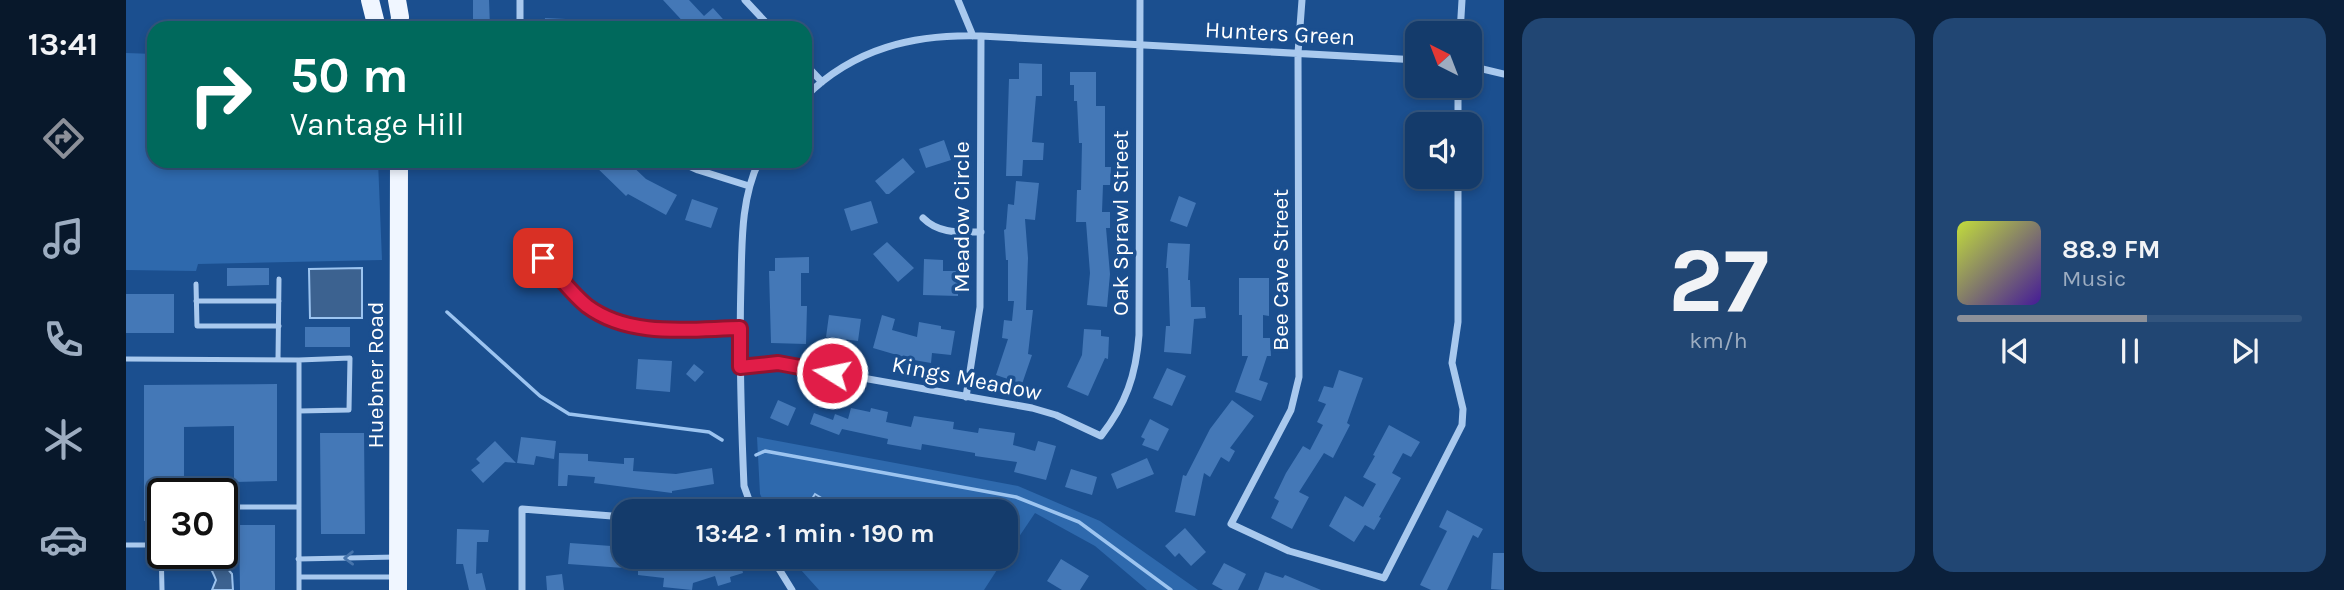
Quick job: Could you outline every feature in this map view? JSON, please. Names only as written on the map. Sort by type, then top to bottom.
[{"type":"main road","points":[[370,0],[375,21]]},
{"type":"main road","points":[[397,0],[400,21]]},
{"type":"main road","name":"Huebner Road","points":[[398,584],[399,168]]},
{"type":"street","points":[[520,0],[520,21]]},
{"type":"street","points":[[745,0],[764,21]]},
{"type":"street","name":"Meadow Circle","points":[[958,0],[977,36],[980,307],[967,397]]},
{"type":"street","name":"Oak Sprawl Street","points":[[1101,436],[1119,411],[1137,364],[1140,0]]},
{"type":"street","name":"Bee Cave Street","points":[[1302,0],[1298,53],[1299,377],[1291,410],[1231,524],[1289,551],[1384,578],[1462,425],[1463,409],[1452,363],[1458,322],[1458,189]]},
{"type":"street","points":[[1461,21],[1462,0]]},
{"type":"street","name":"Hunters Green","points":[[812,91],[848,64],[890,46],[935,36],[1140,44],[1405,59]]},
{"type":"street","points":[[1482,69],[1504,74]]},
{"type":"street","points":[[812,71],[822,82]]},
{"type":"street","points":[[694,168],[749,186]]},
{"type":"street","points":[[748,499],[744,486],[740,328],[743,235],[749,186],[756,168]]},
{"type":"street","points":[[923,218],[930,225],[944,231],[981,232]]},
{"type":"street","points":[[526,239],[578,297],[605,317],[625,325],[648,329],[740,328]]},
{"type":"street","name":"Kings Meadow","points":[[740,367],[778,363],[1032,408],[1079,424],[1101,436]]},
{"type":"street","points":[[522,590],[522,509],[612,516]]},
{"type":"street","points":[[779,569],[792,590]]},
{"type":"lane","points":[[278,359],[279,279]]},
{"type":"lane","points":[[196,284],[197,326],[279,326]]},
{"type":"lane","points":[[196,301],[279,301]]},
{"type":"lane","points":[[126,359],[350,358],[349,410],[299,411]]},
{"type":"lane","points":[[299,360],[299,590]]},
{"type":"lane","points":[[240,507],[299,506]]},
{"type":"lane","points":[[126,545],[161,545],[162,590]]},
{"type":"lane","points":[[298,559],[399,557]]},
{"type":"lane","points":[[299,577],[398,584]]},
{"type":"shaded area","points":[[126,53],[147,54],[147,168],[378,168],[382,260],[198,264],[196,271],[126,270]]},
{"type":"shaded area","points":[[362,268],[362,318],[310,318],[309,269]]},
{"type":"shaded area","points":[[757,437],[1018,486],[1100,521],[1198,590],[1147,590],[1095,546],[1035,513],[1018,538],[1018,499],[762,499]]},
{"type":"shaded area","points":[[212,569],[228,569],[232,574],[233,590],[212,590],[216,580]]},
{"type":"shaded area","points":[[998,569],[984,590],[819,590],[801,570]]},
{"type":"building","points":[[473,0],[489,0],[490,21],[473,21]]},
{"type":"building","points":[[663,0],[689,0],[704,16],[713,8],[725,21],[682,21]]},
{"type":"building","points":[[545,18],[566,19],[566,21],[545,21]]},
{"type":"building","points":[[1019,63],[1042,64],[1042,96],[1036,96],[1032,142],[1044,143],[1043,160],[1023,160],[1022,176],[1006,176],[1009,79],[1019,79]]},
{"type":"building","points":[[1070,72],[1096,72],[1096,106],[1105,106],[1105,167],[1111,167],[1110,185],[1103,185],[1102,212],[1110,212],[1110,228],[1106,228],[1110,274],[1107,307],[1087,305],[1090,273],[1086,222],[1076,222],[1077,190],[1081,190],[1082,143],[1079,143],[1077,101],[1074,101],[1074,85],[1070,85]]},
{"type":"building","points":[[944,140],[951,160],[926,168],[919,149]]},
{"type":"building","points":[[903,158],[915,172],[886,194],[875,181]]},
{"type":"building","points":[[597,168],[634,168],[646,179],[677,195],[666,215],[628,194],[626,196]]},
{"type":"building","points":[[1016,181],[1039,183],[1035,220],[1025,219],[1028,258],[1026,310],[1033,310],[1028,354],[1032,355],[1022,384],[996,375],[1008,339],[1002,338],[1004,320],[1012,321],[1014,301],[1008,301],[1008,260],[1004,230],[1008,204],[1014,205]]},
{"type":"building","points":[[1179,196],[1196,203],[1187,227],[1170,221]]},
{"type":"building","points":[[692,199],[718,208],[711,228],[685,220]]},
{"type":"building","points":[[871,201],[878,223],[851,231],[844,209]]},
{"type":"building","points":[[887,242],[914,268],[898,282],[873,254]]},
{"type":"building","points":[[1168,243],[1190,244],[1188,280],[1191,307],[1205,307],[1206,318],[1194,319],[1191,354],[1164,352],[1166,326],[1170,326],[1166,268]]},
{"type":"building","points":[[809,257],[809,273],[801,273],[801,306],[807,306],[806,344],[771,343],[769,271],[775,271],[775,258]]},
{"type":"building","points":[[924,259],[943,260],[943,271],[958,271],[958,296],[923,295]]},
{"type":"building","points":[[227,268],[269,268],[269,285],[227,286]]},
{"type":"building","points":[[1239,278],[1269,278],[1269,316],[1263,315],[1263,338],[1270,338],[1271,356],[1267,356],[1259,380],[1268,383],[1261,401],[1235,392],[1248,356],[1242,356]]},
{"type":"building","points":[[126,294],[174,294],[174,333],[126,333]]},
{"type":"building","points":[[829,315],[861,319],[858,341],[826,337]]},
{"type":"building","points":[[882,315],[895,319],[892,330],[917,337],[919,322],[955,331],[951,355],[932,353],[931,363],[873,348]]},
{"type":"building","points":[[305,327],[350,327],[350,347],[305,347]]},
{"type":"building","points":[[1084,329],[1101,330],[1101,336],[1109,337],[1108,359],[1105,358],[1088,396],[1067,387],[1082,355]]},
{"type":"building","points":[[638,359],[672,361],[670,392],[636,389]]},
{"type":"building","points":[[694,364],[704,372],[695,382],[686,374]]},
{"type":"building","points":[[1167,368],[1186,376],[1172,406],[1153,398]]},
{"type":"building","points":[[1339,370],[1363,378],[1347,423],[1350,425],[1333,458],[1324,453],[1299,492],[1309,497],[1292,529],[1271,518],[1279,501],[1274,498],[1303,446],[1310,450],[1323,425],[1317,422],[1326,404],[1318,401],[1324,386],[1333,388]]},
{"type":"building","points":[[277,384],[277,481],[238,482],[238,478],[234,478],[234,426],[184,427],[184,478],[147,478],[147,521],[144,521],[144,385]]},
{"type":"building","points":[[778,400],[796,408],[788,426],[770,418]]},
{"type":"building","points":[[1232,400],[1254,416],[1230,448],[1235,451],[1229,462],[1221,457],[1210,477],[1204,473],[1195,516],[1175,512],[1183,475],[1186,476],[1210,429]]},
{"type":"building","points":[[851,408],[870,412],[871,408],[888,412],[886,422],[911,427],[914,416],[954,422],[953,429],[978,433],[979,428],[1015,433],[1013,445],[1035,451],[1038,441],[1056,446],[1046,480],[1014,472],[1017,462],[922,444],[921,450],[887,444],[888,439],[842,429],[839,435],[810,424],[814,413],[833,420],[835,414],[848,419]]},
{"type":"building","points":[[1150,419],[1169,429],[1158,451],[1142,445],[1145,439],[1141,437]]},
{"type":"building","points":[[1389,425],[1420,442],[1411,457],[1403,453],[1392,473],[1401,478],[1374,530],[1365,525],[1354,542],[1329,526],[1345,496],[1363,507],[1376,484],[1363,477]]},
{"type":"building","points":[[320,433],[364,433],[365,534],[321,534]]},
{"type":"building","points":[[521,437],[556,441],[554,459],[536,456],[534,465],[517,463]]},
{"type":"building","points":[[495,441],[516,463],[505,462],[483,483],[471,470],[480,463],[476,459]]},
{"type":"building","points":[[559,453],[588,454],[588,461],[624,464],[624,458],[634,458],[633,471],[676,474],[712,468],[714,484],[672,493],[594,483],[595,477],[568,475],[567,486],[558,486]]},
{"type":"building","points":[[1147,458],[1154,474],[1117,489],[1111,474]]},
{"type":"building","points":[[1071,469],[1097,477],[1092,495],[1065,487]]},
{"type":"building","points":[[1447,510],[1483,529],[1478,538],[1473,535],[1447,590],[1431,590],[1420,585],[1447,531],[1439,527]]},
{"type":"building","points":[[239,525],[275,525],[275,590],[240,590]]},
{"type":"building","points":[[1185,528],[1206,552],[1191,566],[1179,553],[1175,557],[1165,546]]},
{"type":"building","points":[[457,529],[489,530],[488,542],[477,542],[476,574],[482,573],[486,590],[469,590],[463,564],[456,564]]},
{"type":"building","points":[[570,543],[612,546],[612,567],[568,564]]},
{"type":"building","points":[[1493,553],[1504,553],[1504,590],[1491,589]]},
{"type":"building","points":[[1061,559],[1089,576],[1080,590],[1062,590],[1047,581]]},
{"type":"building","points":[[1224,563],[1246,574],[1238,590],[1223,590],[1212,584]]},
{"type":"building","points":[[638,569],[742,569],[743,573],[730,577],[731,582],[718,586],[715,576],[693,583],[692,590],[663,587],[664,578],[638,575]]},
{"type":"building","points":[[1265,572],[1283,578],[1285,575],[1321,590],[1258,590]]},
{"type":"building","points":[[562,574],[564,590],[547,590],[546,576]]},
{"type":"waterway","points":[[447,312],[540,396],[569,414],[709,432],[722,440]]},
{"type":"waterway","points":[[756,455],[765,451],[1016,497],[1079,522],[1171,590]]},
{"type":"route","points":[[543,258],[586,305],[625,325],[648,329],[740,328],[740,367],[778,363],[832,373]]}]
